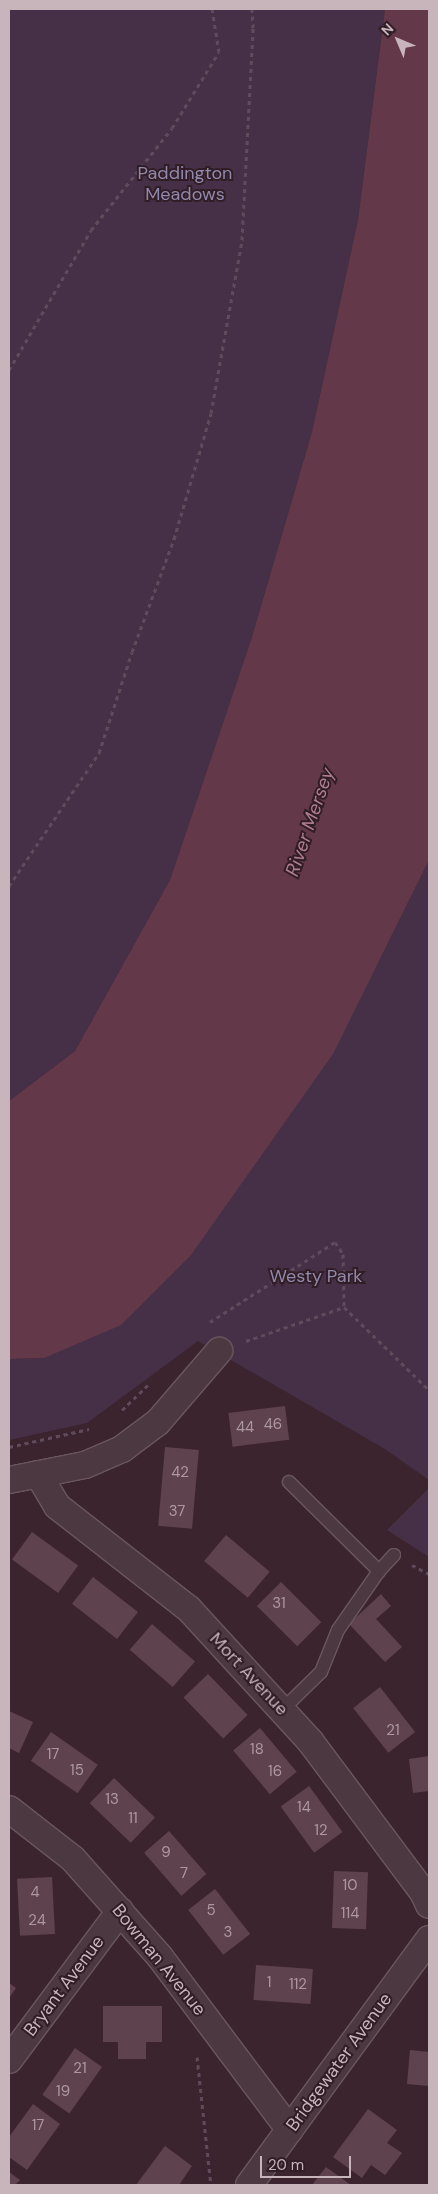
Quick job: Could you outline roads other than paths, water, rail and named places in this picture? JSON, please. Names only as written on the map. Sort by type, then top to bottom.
[{"type":"street","points":[[9,1480],[86,1466],[122,1449],[158,1422],[219,1351]]},
{"type":"street","name":"Mort Avenue","points":[[38,1474],[57,1506],[189,1609],[310,1740],[423,1892],[429,1906]]},
{"type":"street","name":"Bowman Avenue","points":[[9,1809],[73,1859],[120,1911],[160,1957],[290,2130]]},
{"type":"street","name":"Bryant Avenue","points":[[9,2060],[120,1911]]},
{"type":"street","name":"Bridgewater Avenue","points":[[249,2185],[429,1939]]},
{"type":"lane","points":[[289,1482],[379,1571]]},
{"type":"lane","points":[[282,1710],[321,1672],[338,1630],[379,1571],[394,1555]]},
{"type":"water","name":"River Mersey","points":[[385,9],[429,9],[429,860],[333,1054],[191,1255],[121,1325],[44,1358],[9,1359],[9,1101],[75,1051],[170,880],[251,640],[312,432],[358,220]]},
{"type":"park label","name":"Paddington Meadows","points":[[185,184]]},
{"type":"park label","name":"Westy Park","points":[[316,1276]]}]
